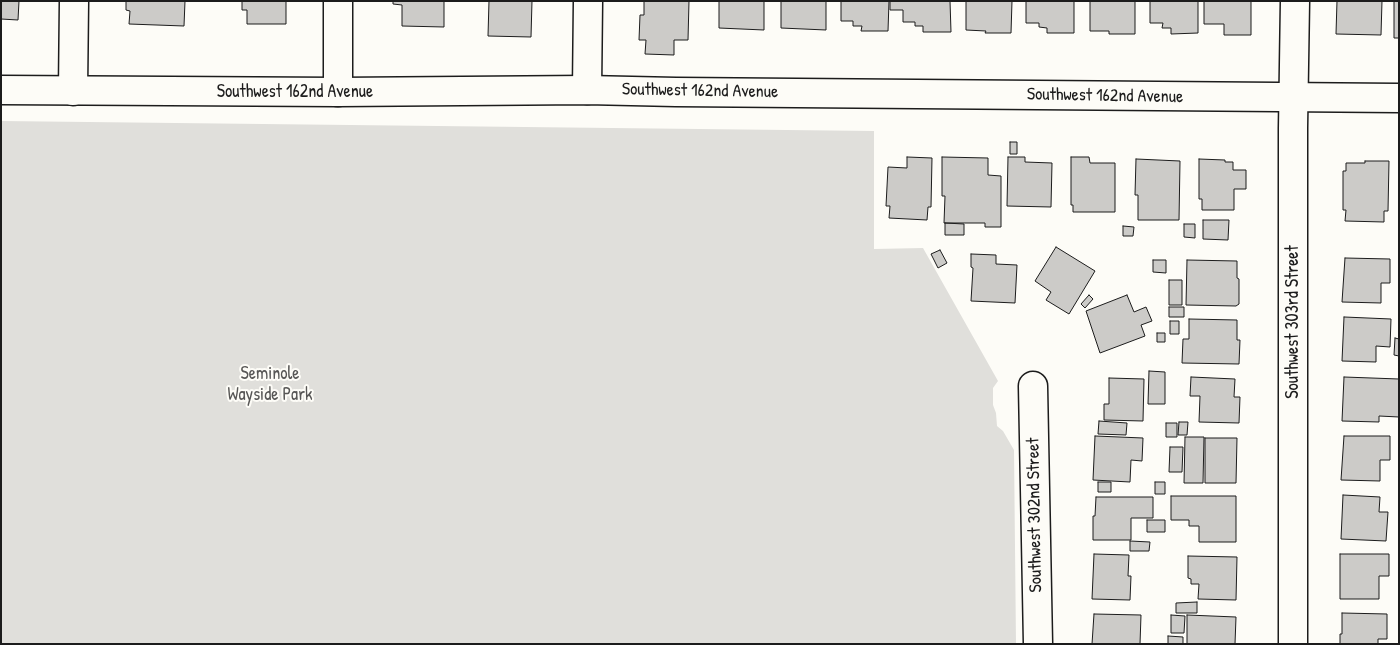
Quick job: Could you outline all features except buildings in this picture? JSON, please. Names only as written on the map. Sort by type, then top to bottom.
[{"type":"street","points":[[73,91],[74,1]]},
{"type":"street","points":[[338,1],[338,92]]},
{"type":"street","points":[[587,90],[588,1]]},
{"type":"street","name":"Southwest 303rd Street","points":[[1293,644],[1295,1]]},
{"type":"street","name":"Southwest 162nd Avenue","points":[[1,90],[338,92],[587,90],[1399,98]]},
{"type":"street","name":"Southwest 302nd Street","points":[[1032,386],[1038,644]]},
{"type":"green space","name":"Seminole Wayside Park","points":[[1,121],[874,131],[874,249],[923,248],[998,381],[993,388],[993,405],[997,426],[1003,431],[1014,450],[1016,644],[1,644]]}]
